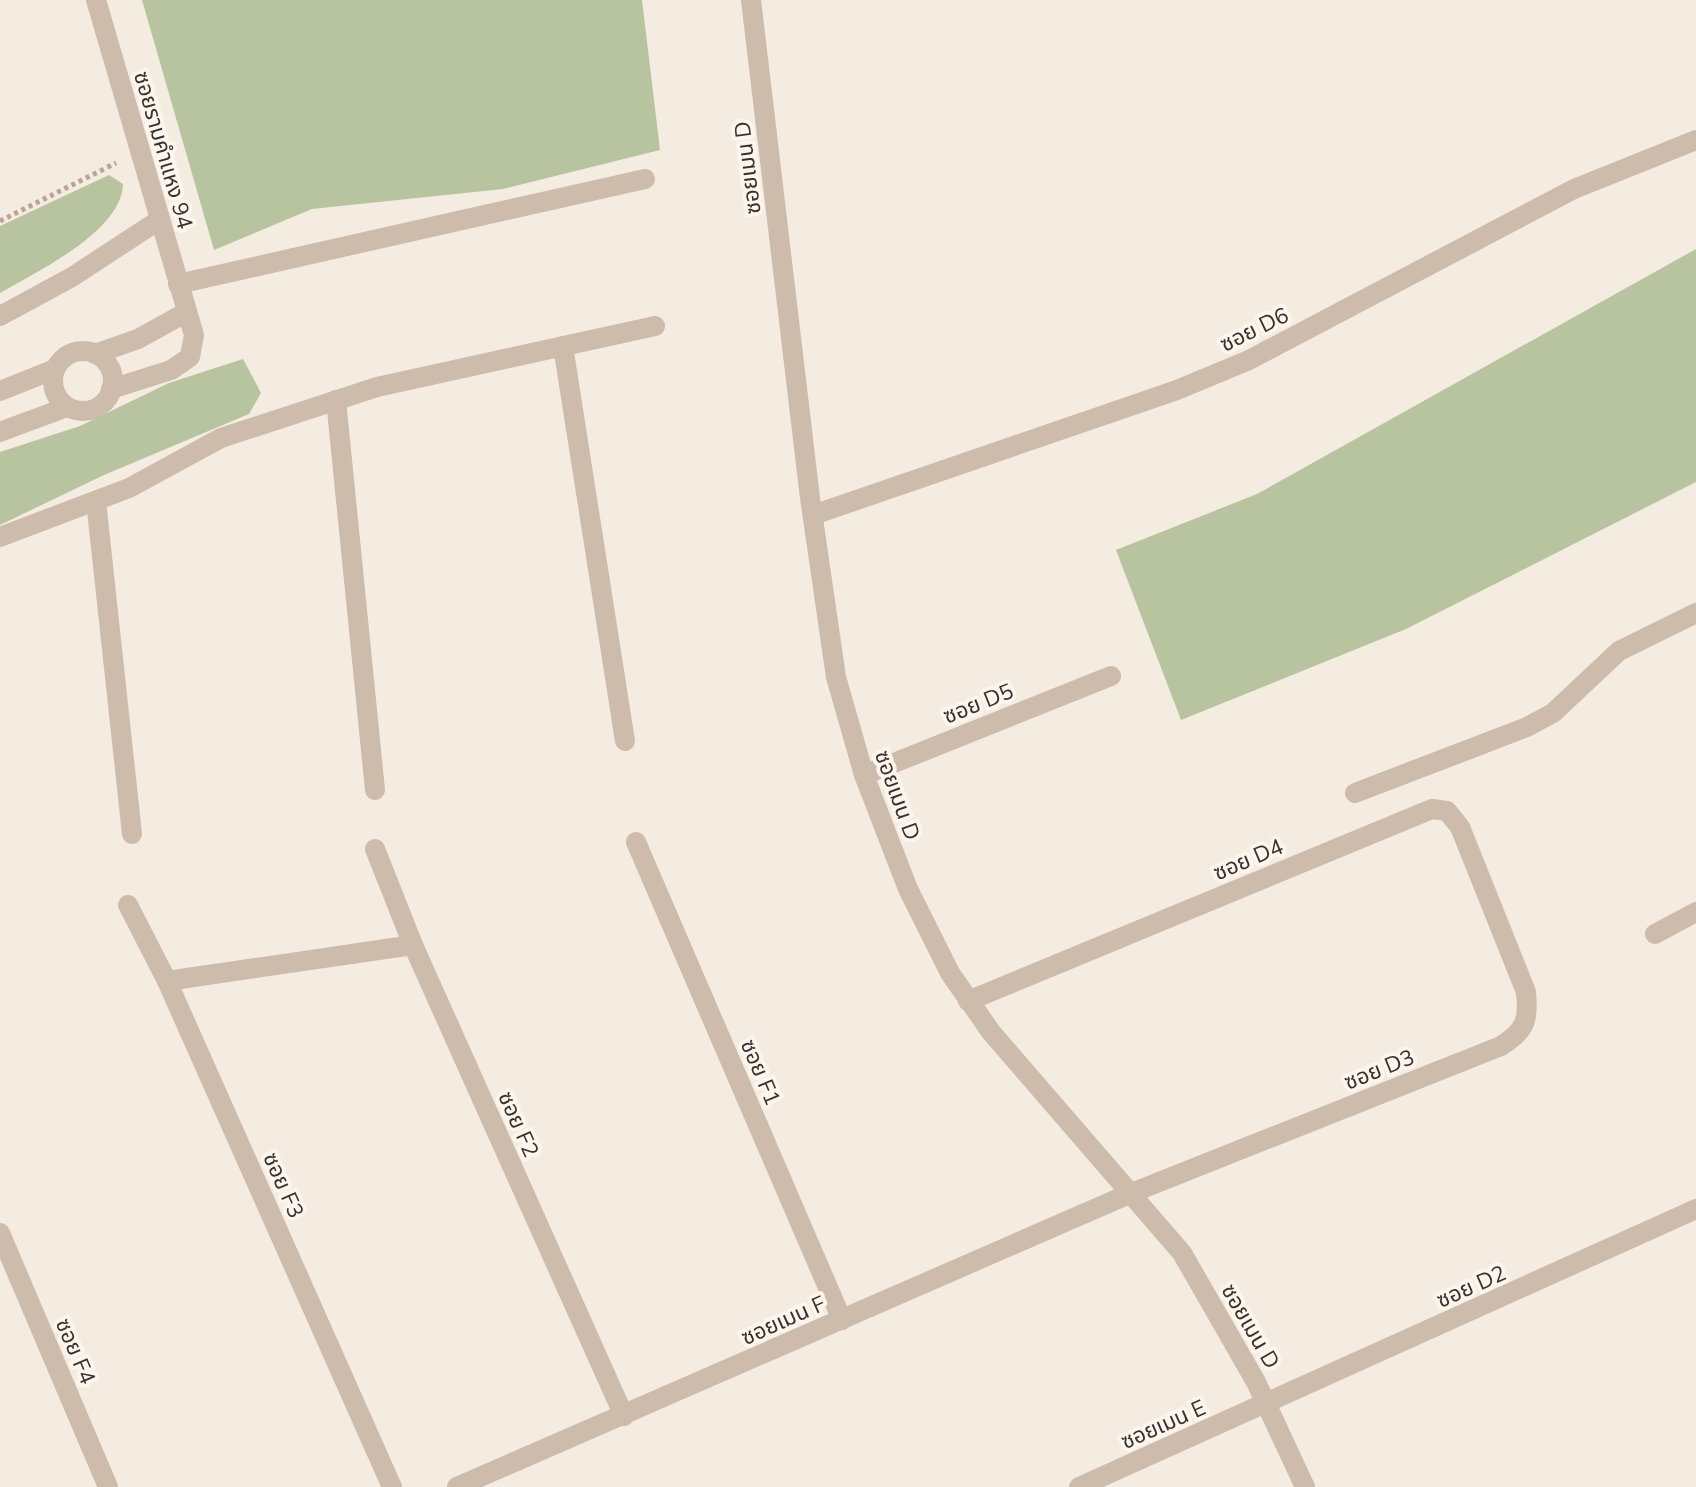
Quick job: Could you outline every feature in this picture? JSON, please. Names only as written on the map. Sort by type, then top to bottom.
[{"type":"street","name":"ซอยรามคําแหง 94","points":[[96,0],[185,313],[194,335],[190,357],[171,370],[111,389]]},
{"type":"street","name":"ซอยเมน D","points":[[751,0],[813,515],[836,677],[864,775],[908,889],[968,1001],[1182,1253],[1267,1405],[1305,1487]]},
{"type":"street","name":"ซอย D6","points":[[813,515],[1177,390],[1249,360],[1574,189],[1696,140]]},
{"type":"street","points":[[178,284],[645,179]]},
{"type":"street","points":[[0,316],[72,277],[159,220]]},
{"type":"street","points":[[0,391],[55,369],[72,353],[95,354],[138,339],[185,313]]},
{"type":"street","points":[[0,537],[129,488],[221,438],[336,400],[377,387],[655,326]]},
{"type":"street","points":[[563,346],[625,741]]},
{"type":"street","points":[[55,369],[55,393],[67,407],[77,411],[97,408],[111,389],[112,373],[95,354]]},
{"type":"street","points":[[336,400],[375,790]]},
{"type":"street","points":[[0,432],[67,407]]},
{"type":"street","points":[[96,501],[132,834]]},
{"type":"street","points":[[1355,793],[1527,727],[1553,713],[1619,651],[1694,618]]},
{"type":"street","name":"ซอย D5","points":[[864,775],[1111,676]]},
{"type":"street","name":"ซอย D4","points":[[968,1001],[1432,809],[1447,811],[1460,827],[1493,909]]},
{"type":"street","name":"ซอย F1","points":[[636,842],[842,1320]]},
{"type":"street","name":"ซอย F2","points":[[375,849],[413,945],[624,1416]]},
{"type":"street","name":"ซอย F3","points":[[128,905],[167,981],[392,1487]]},
{"type":"street","name":"ซอย D3","points":[[1129,1194],[1501,1046],[1522,1033],[1529,1016],[1526,992],[1493,909]]},
{"type":"street","points":[[1655,934],[1696,912]]},
{"type":"street","points":[[167,981],[413,945]]},
{"type":"street","name":"ซอยเมน F","points":[[457,1487],[1129,1194]]},
{"type":"street","name":"ซอย D2","points":[[1267,1405],[1696,1209]]},
{"type":"street","name":"ซอย F4","points":[[0,1233],[108,1487]]},
{"type":"street","name":"ซอยเมน E","points":[[1079,1487],[1267,1405]]},
{"type":"path","points":[[0,221],[139,152]]},
{"type":"green space","points":[[142,0],[642,0],[660,150],[503,189],[312,209],[214,250]]},
{"type":"green space","points":[[109,175],[123,184],[119,201],[109,218],[75,248],[0,293],[0,226]]},
{"type":"green space","points":[[1696,249],[1696,482],[1406,629],[1181,720],[1116,550],[1257,494]]},
{"type":"green space","points":[[243,359],[261,393],[249,414],[104,475],[0,525],[0,452],[80,426],[169,383]]}]
